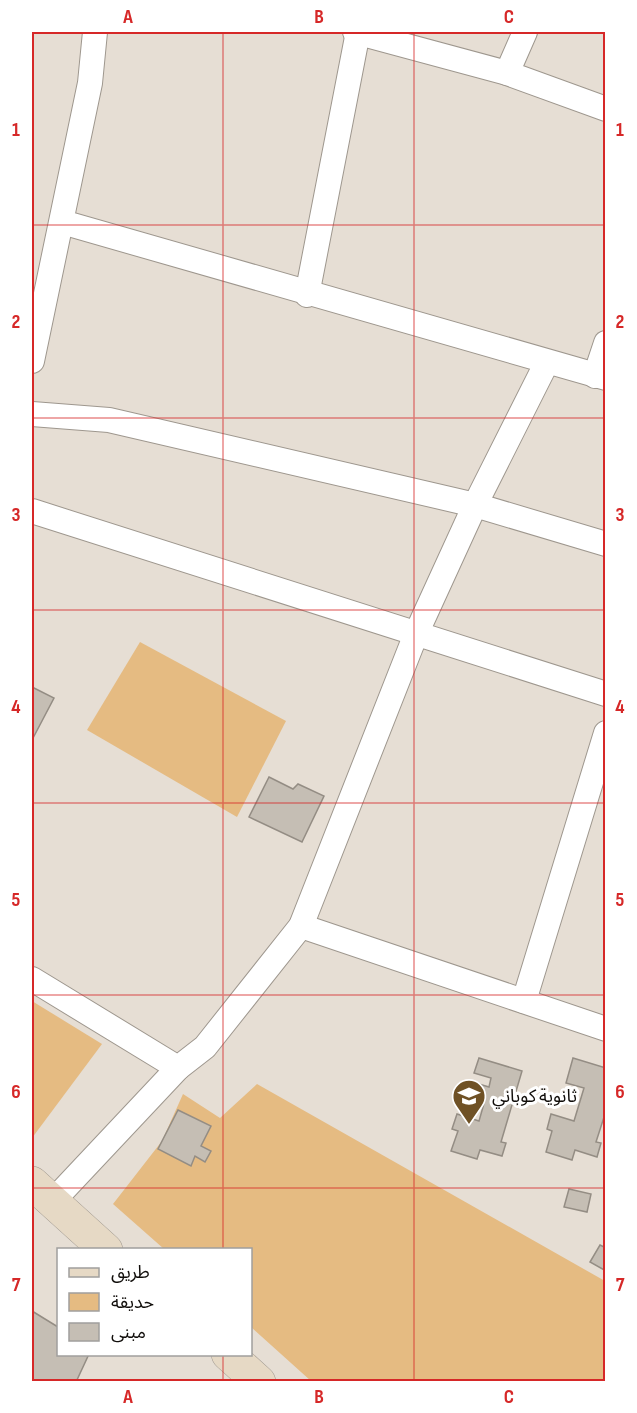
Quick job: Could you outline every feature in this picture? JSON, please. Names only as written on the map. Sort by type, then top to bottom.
[{"type":"main road","points":[[42,1193],[104,1248]]},
{"type":"main road","points":[[230,1356],[259,1382]]},
{"type":"street","points":[[32,361],[90,83],[95,32]]},
{"type":"street","points":[[307,295],[357,32],[507,73],[606,108]]},
{"type":"street","points":[[507,73],[525,32]]},
{"type":"street","points":[[62,222],[307,295],[600,377],[606,343]]},
{"type":"street","points":[[42,1193],[178,1068],[205,1047],[300,926],[416,634],[475,505],[547,362]]},
{"type":"street","points":[[32,414],[109,420],[475,505],[606,544]]},
{"type":"street","points":[[32,511],[606,694]]},
{"type":"street","points":[[524,1001],[606,733]]},
{"type":"street","points":[[300,926],[606,1029]]},
{"type":"street","points":[[32,980],[178,1068]]},
{"type":"green space","points":[[140,642],[286,721],[237,817],[87,730]]},
{"type":"green space","points":[[32,1001],[102,1044],[32,1138]]},
{"type":"green space","points":[[257,1084],[605,1281],[605,1382],[311,1381],[252,1328],[252,1248],[163,1248],[113,1204],[162,1141],[183,1094],[220,1118]]},
{"type":"building","points":[[32,687],[54,698],[32,740]]},
{"type":"building","points":[[269,777],[293,789],[298,784],[324,796],[302,842],[249,817]]},
{"type":"building","points":[[479,1058],[522,1071],[501,1142],[506,1143],[502,1156],[480,1150],[477,1159],[451,1151],[458,1131],[452,1129],[457,1114],[479,1121],[485,1100],[468,1095],[472,1082],[489,1087],[491,1078],[474,1073]]},
{"type":"building","points":[[573,1058],[606,1068],[606,1111],[596,1142],[601,1143],[597,1157],[575,1150],[572,1160],[546,1152],[552,1131],[547,1129],[551,1114],[574,1121],[584,1088],[566,1083]]},
{"type":"building","points":[[178,1110],[211,1126],[201,1146],[211,1151],[205,1162],[195,1156],[191,1166],[158,1149]]},
{"type":"building","points":[[569,1189],[591,1194],[587,1212],[564,1207]]},
{"type":"building","points":[[600,1245],[606,1248],[606,1271],[590,1262]]},
{"type":"building","points":[[32,1311],[57,1326],[57,1356],[88,1356],[76,1382],[32,1382]]},
{"type":"place","name":"ثانوية كوباني","points":[[469,1125]]}]
